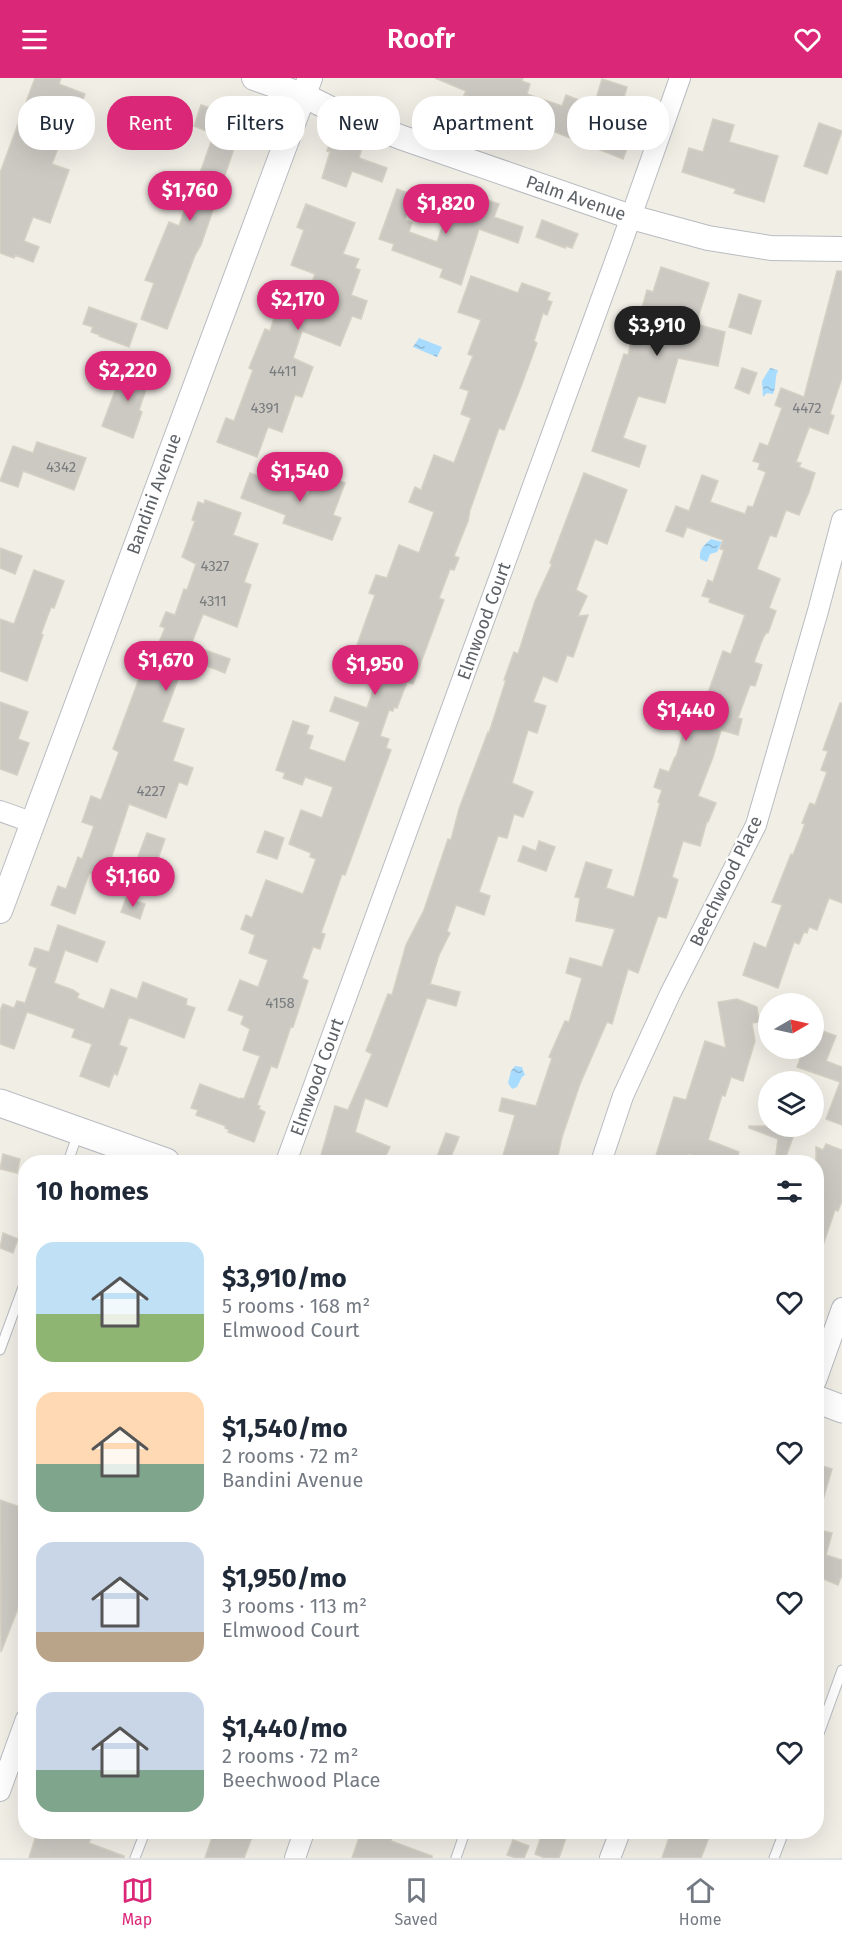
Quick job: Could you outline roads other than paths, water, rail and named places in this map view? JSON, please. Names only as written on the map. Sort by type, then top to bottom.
[{"type":"main road","points":[[0,1103],[146,1155]]},
{"type":"main road","points":[[824,1402],[842,1409]]},
{"type":"street","name":"Palm Avenue","points":[[254,78],[308,87],[329,108],[400,138],[631,217],[708,238],[771,248],[842,249]]},
{"type":"street","name":"Elmwood Court","points":[[289,1155],[680,78]]},
{"type":"street","name":"Bandini Avenue","points":[[0,911],[272,177],[308,87]]},
{"type":"street","name":"Beechwood Place","points":[[603,1155],[623,1096],[670,994],[756,825],[842,520]]},
{"type":"street","points":[[0,812],[32,822]]},
{"type":"street","points":[[824,1359],[842,1308]]},
{"type":"street","points":[[0,1791],[18,1741]]},
{"type":"street","points":[[295,1858],[302,1839]]},
{"type":"street","points":[[610,1858],[617,1839]]},
{"type":"lane","points":[[70,1155],[79,1131]]},
{"type":"lane","points":[[0,1350],[18,1301]]},
{"type":"lane","points":[[824,1720],[842,1670]]},
{"type":"lane","points":[[135,1858],[142,1839]]},
{"type":"lane","points":[[456,1858],[463,1839]]},
{"type":"lane","points":[[774,1858],[781,1839]]},
{"type":"water","points":[[419,338],[442,347],[437,357],[413,347]]},
{"type":"water","points":[[770,368],[778,370],[774,391],[773,394],[767,393],[763,397],[762,381]]},
{"type":"water","points":[[711,539],[722,542],[717,552],[710,554],[707,562],[700,559],[700,552]]},
{"type":"water","points":[[515,1066],[522,1067],[525,1075],[517,1087],[512,1089],[508,1083]]}]
